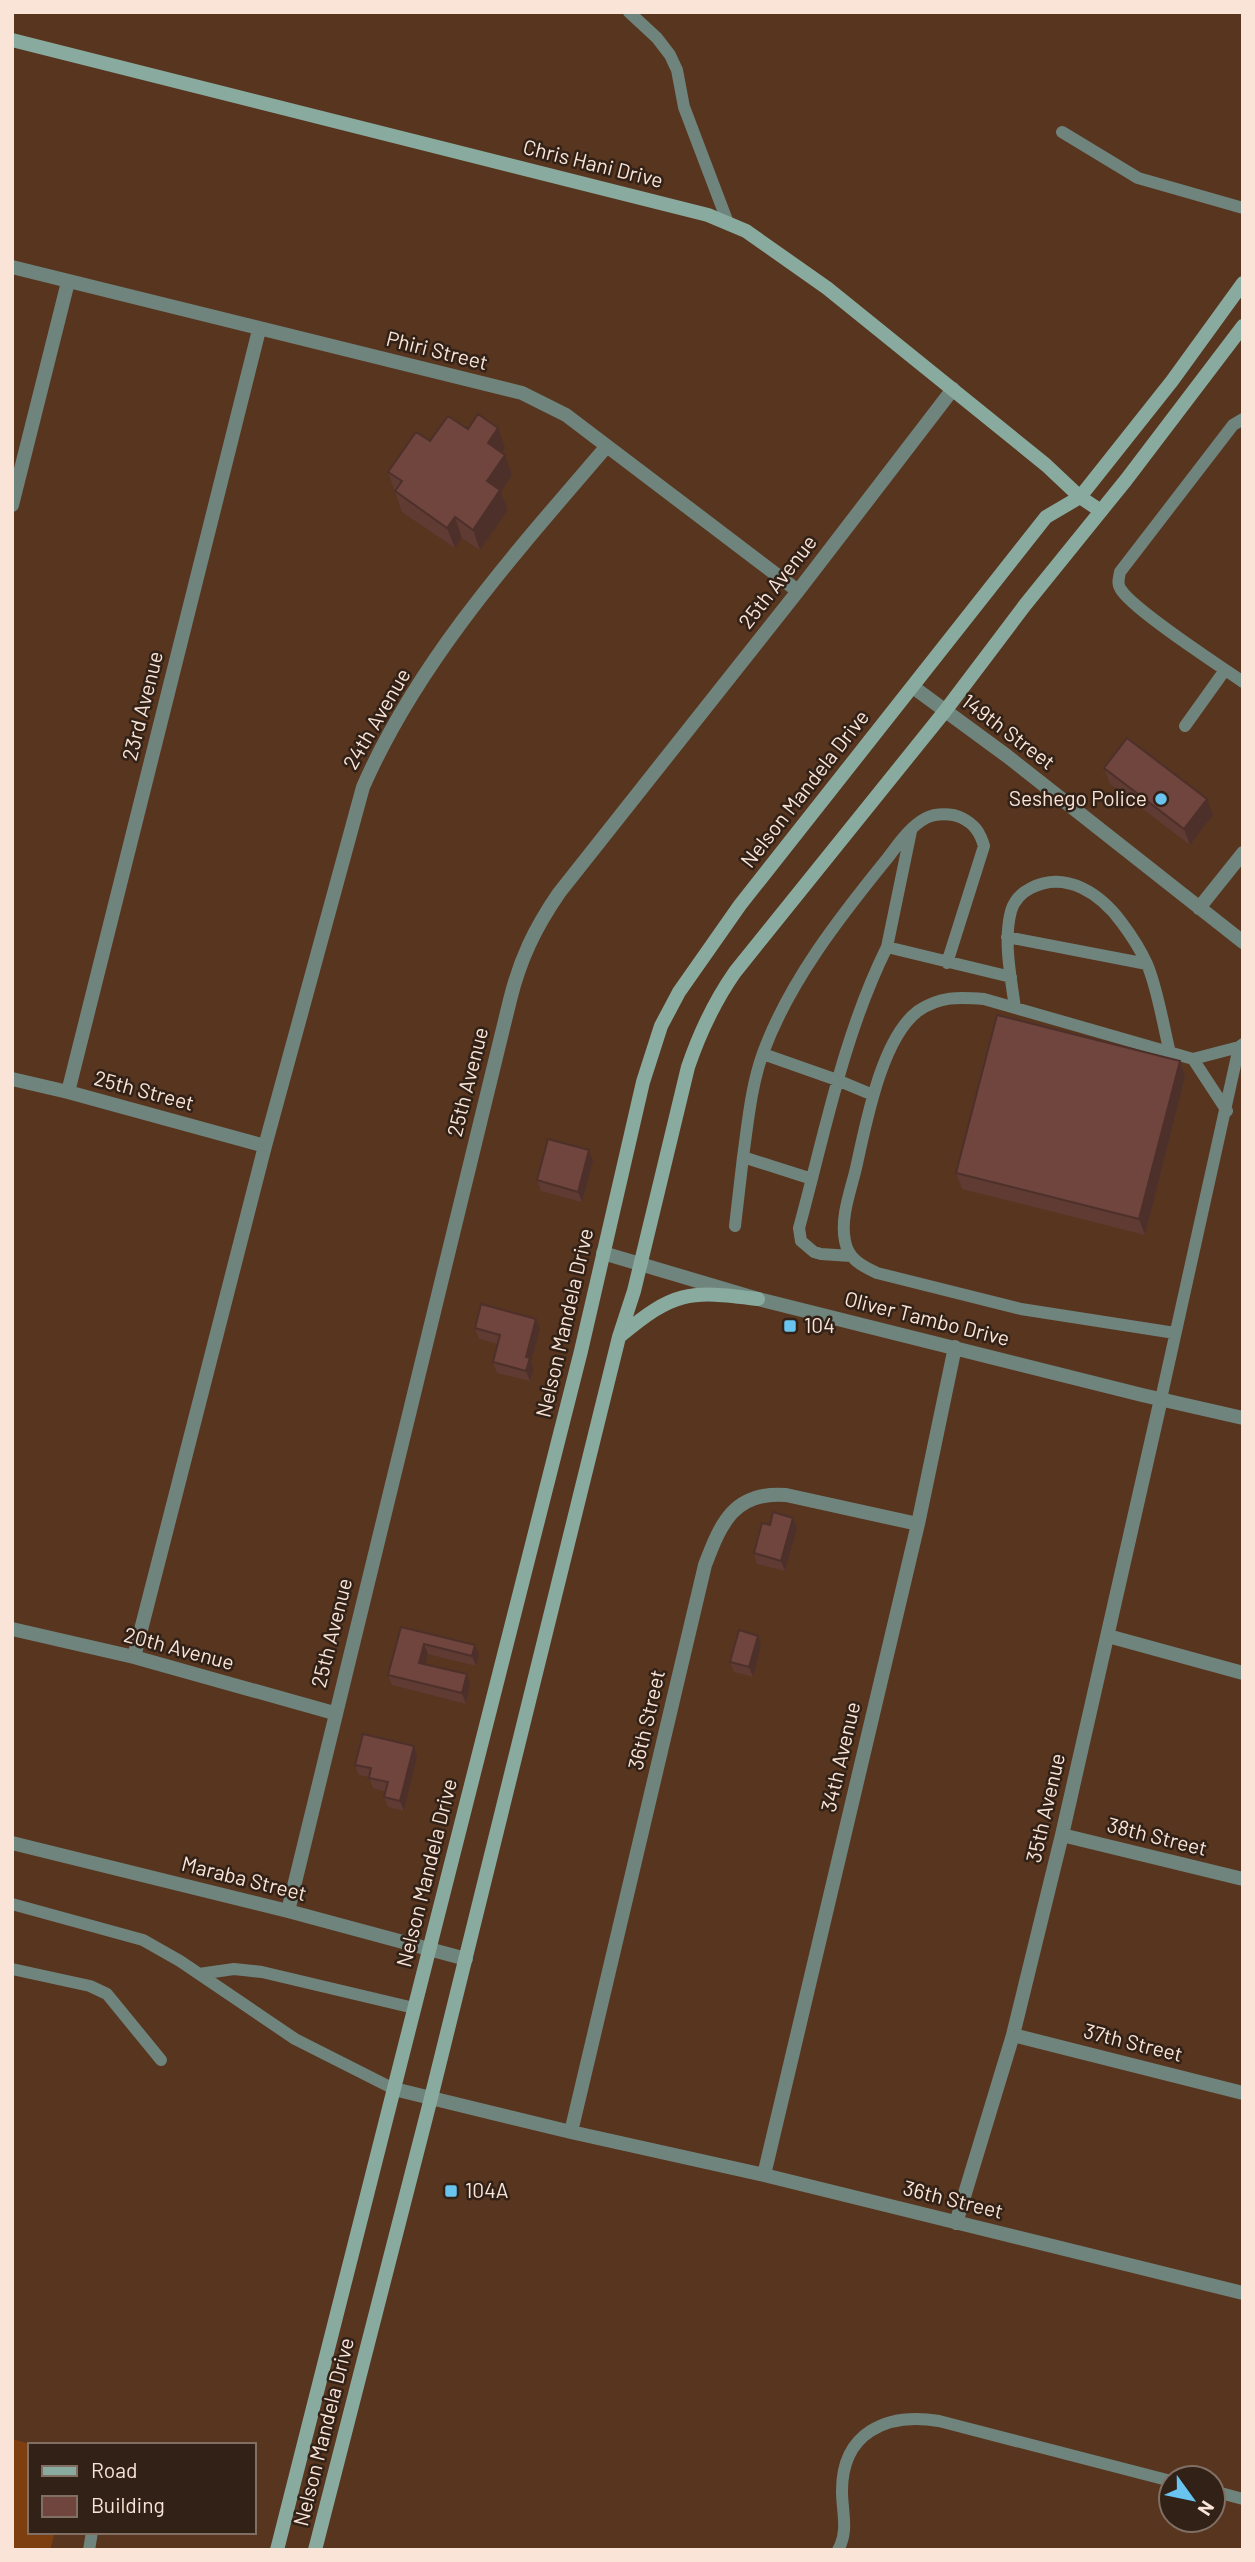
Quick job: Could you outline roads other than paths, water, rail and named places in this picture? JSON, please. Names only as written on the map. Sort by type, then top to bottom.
[{"type":"main road","name":"Chris Hani Drive","points":[[12,40],[687,209],[728,223],[764,242],[827,288],[1101,512]]},
{"type":"main road","name":"Nelson Mandela Drive","points":[[277,2550],[581,1351],[650,1056],[661,1026],[679,992],[740,905],[1046,517],[1080,497],[1172,381],[1243,283]]},
{"type":"main road","name":"Nelson Mandela Drive","points":[[316,2550],[466,1959],[619,1337],[688,1067],[700,1033],[717,998],[1101,512],[1243,326]]},
{"type":"main road","points":[[619,1337],[657,1307],[685,1296],[718,1294],[758,1299]]},
{"type":"street","name":"Phiri Street","points":[[12,267],[522,393],[566,415],[798,591]]},
{"type":"street","points":[[12,505],[68,282]]},
{"type":"street","name":"23rd Avenue","points":[[68,1092],[259,330]]},
{"type":"street","name":"25th Avenue","points":[[288,1911],[512,988],[523,954],[538,924],[559,893],[798,591],[953,389]]},
{"type":"street","name":"24th Avenue","points":[[134,1657],[265,1146],[363,787],[378,753],[411,695],[460,626],[522,545],[607,446]]},
{"type":"street","name":"149th Street","points":[[913,687],[1243,942]]},
{"type":"street","points":[[1199,908],[1243,853]]},
{"type":"street","name":"25th Street","points":[[12,1079],[265,1146]]},
{"type":"street","name":"Oliver Tambo Drive","points":[[603,1252],[758,1299],[1243,1418]]},
{"type":"street","name":"34th Avenue","points":[[764,2175],[918,1524],[955,1347]]},
{"type":"street","name":"35th Avenue","points":[[956,2223],[1013,2035],[1062,1835],[1161,1399]]},
{"type":"street","name":"36th Street","points":[[571,2132],[705,1565],[719,1528],[733,1509],[749,1499],[769,1493],[918,1524]]},
{"type":"street","name":"20th Avenue","points":[[12,1629],[134,1657],[334,1713]]},
{"type":"street","points":[[1108,1636],[1243,1673]]},
{"type":"street","name":"38th Street","points":[[1062,1835],[1243,1879]]},
{"type":"street","name":"Maraba Street","points":[[12,1843],[288,1911],[466,1959]]},
{"type":"street","name":"37th Street","points":[[1013,2035],[1243,2093]]},
{"type":"street","name":"36th Street","points":[[394,2089],[764,2175],[1243,2293]]},
{"type":"lane","points":[[629,12],[657,38],[670,55],[677,70],[684,107],[728,223]]},
{"type":"lane","points":[[1062,132],[1138,178],[1243,208]]},
{"type":"lane","points":[[1243,419],[1233,425],[1176,498],[1120,572],[1118,583],[1121,591],[1142,610],[1243,682]]},
{"type":"lane","points":[[1185,726],[1225,670]]},
{"type":"lane","points":[[735,1226],[750,1105],[763,1054],[777,1021],[808,966],[912,828],[927,817],[942,814],[957,816],[978,830],[984,846],[947,963]]},
{"type":"lane","points":[[851,1256],[814,1252],[801,1241],[799,1228],[837,1080],[858,1014],[887,947],[912,828]]},
{"type":"lane","points":[[1015,1008],[1007,937],[1015,901],[1024,891],[1045,882],[1065,882],[1080,886],[1108,905],[1147,964],[1170,1053]]},
{"type":"lane","points":[[1007,937],[1147,964]]},
{"type":"lane","points":[[887,947],[1011,977]]},
{"type":"lane","points":[[1161,1399],[1241,1046],[1193,1059],[984,999],[954,997],[937,1000],[916,1013],[900,1032],[873,1095],[846,1213],[845,1243],[851,1256],[877,1273],[1021,1309],[1175,1333]]},
{"type":"lane","points":[[763,1054],[873,1095]]},
{"type":"lane","points":[[1193,1059],[1227,1111]]},
{"type":"lane","points":[[743,1157],[812,1180]]},
{"type":"lane","points":[[12,1904],[143,1940],[198,1973],[295,2039],[394,2089]]},
{"type":"lane","points":[[12,1969],[90,1986],[107,1994],[160,2060]]},
{"type":"lane","points":[[198,1973],[234,1969],[262,1972],[414,2008]]},
{"type":"lane","points":[[838,2550],[845,2531],[842,2492],[844,2467],[849,2455],[865,2434],[883,2424],[900,2420],[922,2418],[939,2421],[1157,2477]]},
{"type":"place","name":"Seshego Police","points":[[1161,799]]},
{"type":"place","name":"104","points":[[790,1326]]},
{"type":"place","name":"104A","points":[[451,2191]]}]
